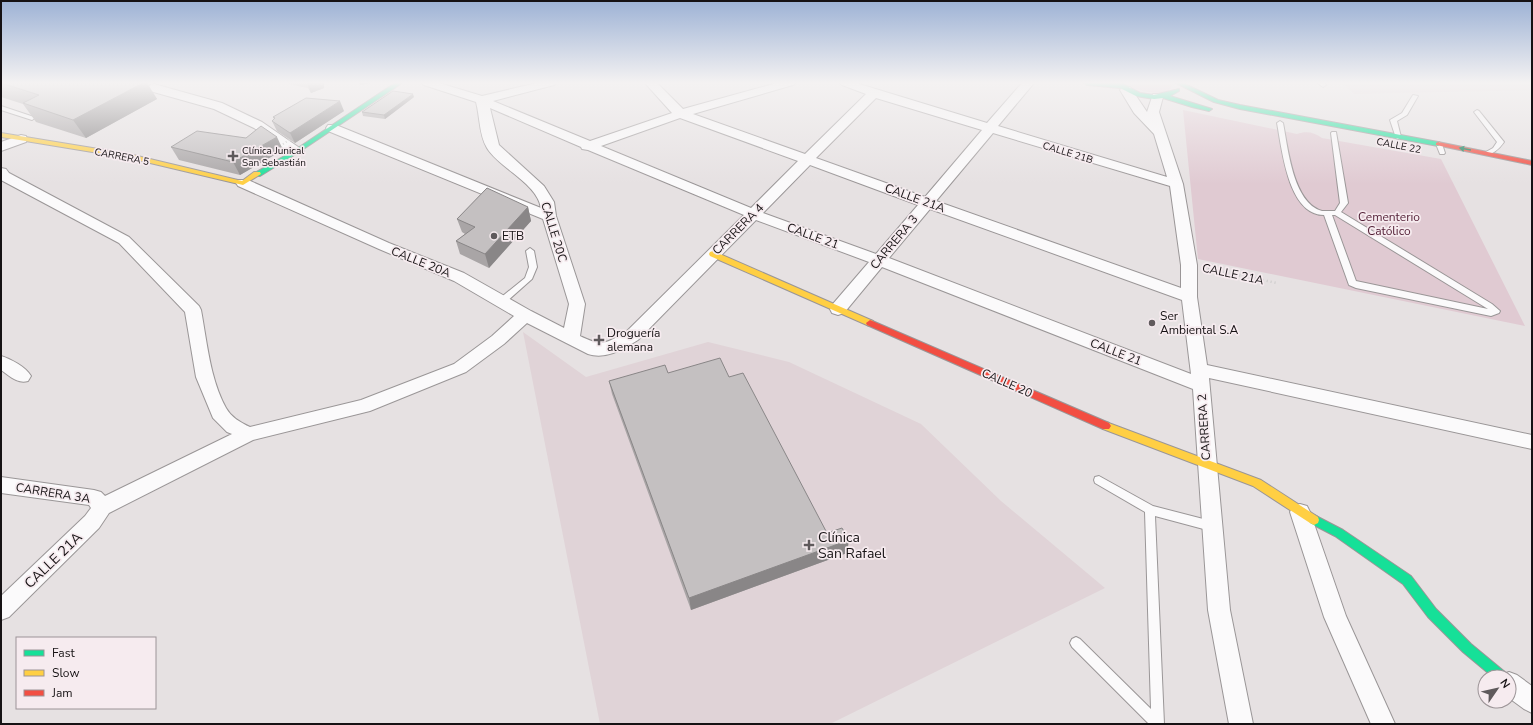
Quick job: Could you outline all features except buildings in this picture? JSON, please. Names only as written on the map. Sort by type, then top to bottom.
[{"type":"street","points":[[241,117],[258,125],[297,151]]},
{"type":"street","points":[[243,183],[297,151],[349,117]]},
{"type":"street","name":"CALLE 20C","points":[[485,117],[493,147],[539,189],[547,202],[549,216],[577,304],[571,337]]},
{"type":"street","name":"CALLE 21","points":[[520,117],[753,214],[1200,378],[1532,442]]},
{"type":"street","points":[[587,146],[672,117]]},
{"type":"street","name":"CALLE 21A","points":[[688,117],[1189,297]]},
{"type":"street","name":"CARRERA 4","points":[[594,350],[613,347],[632,336],[850,117]]},
{"type":"street","name":"CALLE 21B","points":[[953,117],[1176,184]]},
{"type":"street","name":"CARRERA 3","points":[[838,309],[999,117]]},
{"type":"street","name":"CARRERA 2","points":[[1144,117],[1158,132]]},
{"type":"street","name":"CARRERA 2","points":[[1154,117],[1176,184],[1189,265],[1189,297],[1200,378],[1219,610],[1240,724]]},
{"type":"street","name":"CALLE 22","points":[[1249,117],[1490,163],[1517,161]]},
{"type":"street","name":"CALLE 22","points":[[1296,117],[1532,163]]},
{"type":"street","points":[[332,128],[549,216]]},
{"type":"street","name":"CARRERA 5","points":[[1,135],[129,156],[243,183]]},
{"type":"street","points":[[1,147],[21,139]]},
{"type":"street","points":[[1517,161],[1532,158]]},
{"type":"street","points":[[1,172],[4,176],[124,240],[193,310],[205,376],[219,413],[232,427],[250,434]]},
{"type":"street","name":"CALLE 20A","points":[[243,183],[384,246],[459,277],[525,315],[594,350]]},
{"type":"street","name":"CALLE 20","points":[[713,254],[1115,430],[1207,463],[1257,483],[1300,512],[1339,533],[1407,580],[1432,614],[1467,648],[1492,669]]},
{"type":"street","points":[[102,507],[250,434],[364,406],[460,368],[498,340],[525,315]]},
{"type":"street","points":[[1,362],[22,376]]},
{"type":"street","name":"CARRERA 3A","points":[[1,485],[94,498],[102,507]]},
{"type":"street","name":"CALLE 21A","points":[[4,602],[92,522],[102,507]]},
{"type":"street","points":[[1300,512],[1335,617],[1383,724]]},
{"type":"street","points":[[1517,689],[1532,701]]},
{"type":"lane","points":[[1398,137],[1393,120],[1399,117]]},
{"type":"lane","points":[[1481,117],[1501,142],[1495,149],[1487,153]]},
{"type":"lane","points":[[1280,123],[1290,173],[1301,201],[1313,210],[1332,214],[1496,311],[1491,313],[1352,283],[1332,214]]},
{"type":"lane","points":[[1332,214],[1344,203],[1334,133]]},
{"type":"lane","points":[[1439,144],[1442,154]]},
{"type":"lane","points":[[502,301],[528,279],[533,267],[530,251]]},
{"type":"lane","points":[[1099,480],[1150,510],[1212,526]]},
{"type":"lane","points":[[1150,510],[1158,724]]},
{"type":"lane","points":[[1076,643],[1158,724]]},
{"type":"path","points":[[279,147],[294,138]]},
{"type":"path","name":"CALLE 21A","points":[[1189,265],[1277,283]]},
{"type":"shaded area","name":"Clínica San Rafael","points":[[523,332],[586,377],[708,342],[789,362],[921,424],[1001,501],[1105,588],[830,724],[600,724]]},
{"type":"green space","name":"Cementerio Católico","points":[[1184,117],[1215,117],[1297,134],[1316,134],[1322,138],[1441,159],[1525,326],[1198,259]]},
{"type":"traffic: fast","points":[[257,174],[297,151],[348,117]]},
{"type":"traffic: fast","points":[[1293,117],[1438,144]]},
{"type":"traffic: fast","points":[[1314,520],[1339,533],[1407,580],[1432,613],[1467,648],[1492,669]]},
{"type":"traffic: slow","points":[[1,135],[129,156],[243,183],[257,174]]},
{"type":"traffic: slow","points":[[713,254],[870,323]]},
{"type":"traffic: slow","points":[[1106,426],[1257,483],[1314,520]]},
{"type":"traffic: jam","points":[[1438,144],[1532,163]]},
{"type":"traffic: jam","points":[[870,323],[1106,426]]},
{"type":"place","name":"Clínica Junical San Sebastián","points":[[233,156]]},
{"type":"place","name":"ETB","points":[[494,236]]},
{"type":"place","name":"Ser Ambiental S.A","points":[[1152,323]]},
{"type":"place","name":"Droguería alemana","points":[[599,340]]},
{"type":"place","name":"Clínica San Rafael","points":[[809,545]]}]
